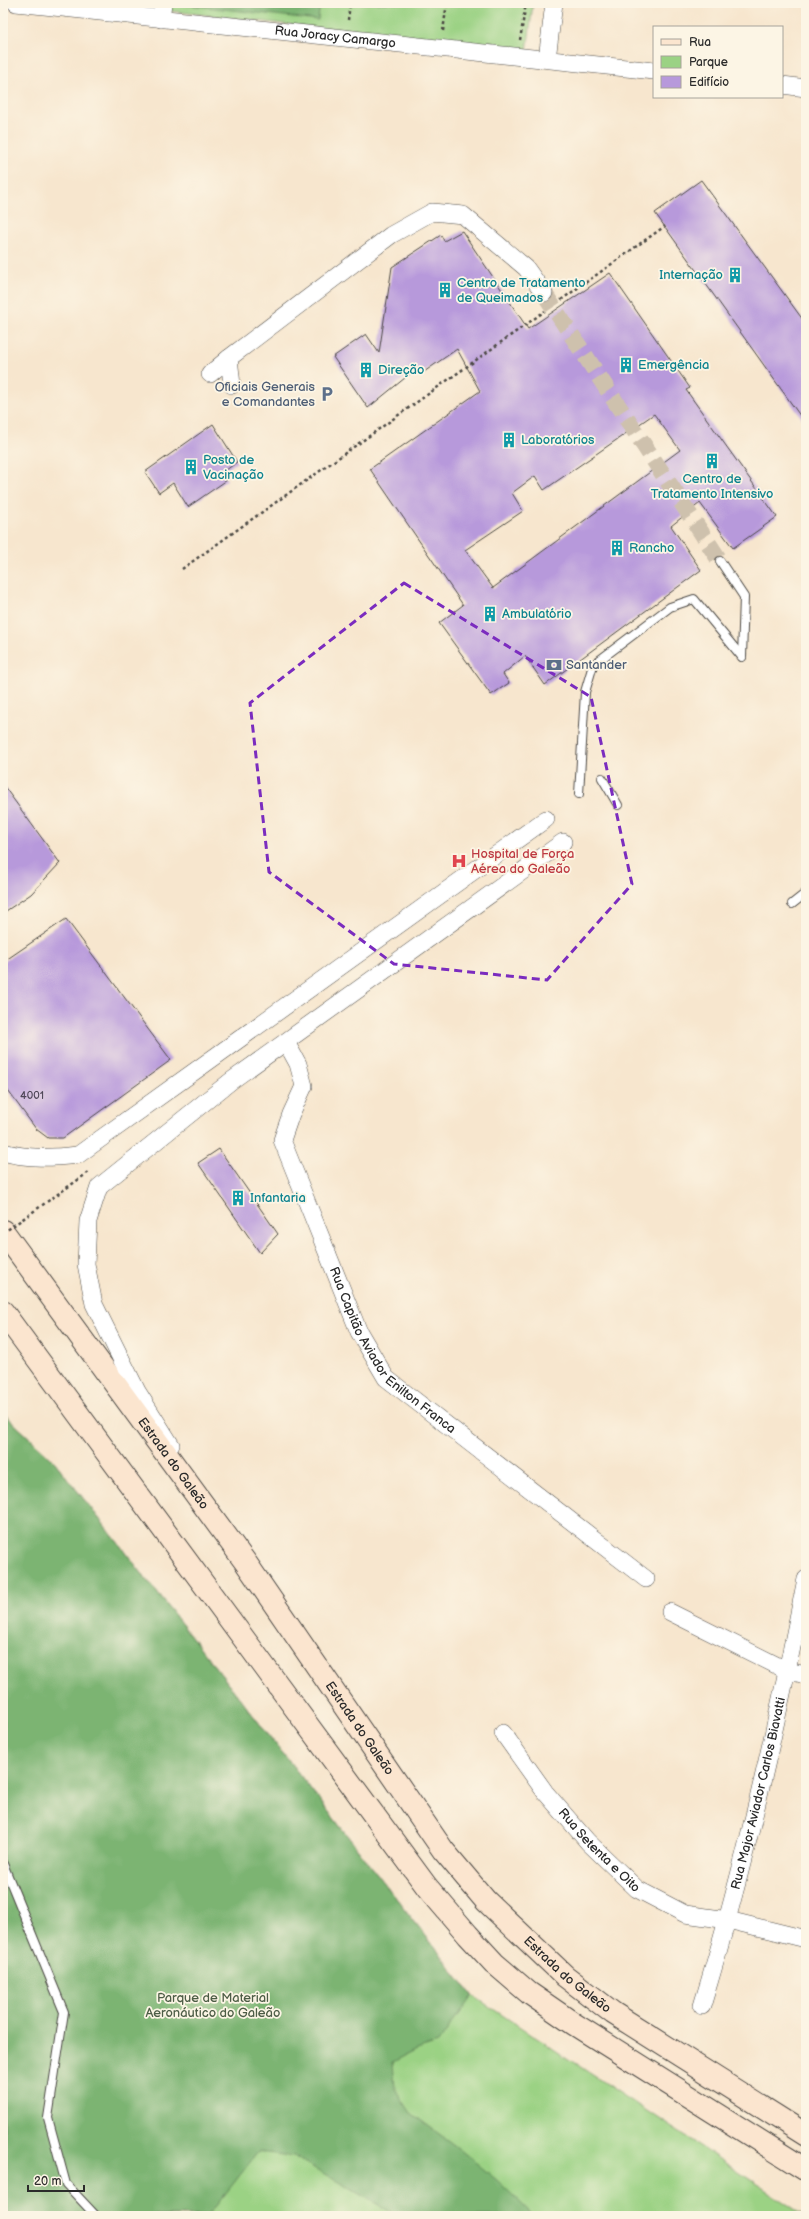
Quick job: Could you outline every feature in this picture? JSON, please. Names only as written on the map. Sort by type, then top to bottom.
[{"type":"main road","name":"Estrada do Galeão","points":[[3,1232],[246,1563],[443,1850],[486,1901],[565,1976],[613,2013],[806,2135]]},
{"type":"main road","points":[[3,1312],[427,1888],[494,1963],[536,1997],[806,2170]]},
{"type":"street","name":"Rua Joracy Camargo","points":[[16,3],[162,11],[653,71]]},
{"type":"street","points":[[548,59],[554,3]]},
{"type":"street","points":[[783,85],[806,88]]},
{"type":"street","points":[[210,374],[391,235],[432,212],[463,215],[526,268],[549,302]]},
{"type":"street","points":[[229,358],[232,385]]},
{"type":"street","points":[[3,1152],[15,1155],[48,1158],[78,1155],[546,819]]},
{"type":"street","points":[[246,1563],[137,1391],[94,1304],[86,1264],[88,1221],[98,1187],[231,1081],[563,842]]},
{"type":"street","name":"Rua Capitão Aviador Enilton Franca","points":[[286,1042],[298,1064],[304,1086],[291,1114],[282,1140],[359,1332],[386,1378],[646,1579]]},
{"type":"street","name":"Rua Major Aviador Carlos Biavatti","points":[[702,2006],[728,1920],[788,1671],[806,1579]]},
{"type":"street","points":[[670,1612],[788,1671],[806,1675]]},
{"type":"street","name":"Rua Setenta e Oito","points":[[504,1733],[545,1792],[578,1831],[637,1889],[685,1914],[728,1920],[806,1939]]},
{"type":"lane","points":[[579,794],[585,692],[593,665],[670,607],[694,599],[742,657],[744,597],[720,561]]},
{"type":"lane","points":[[602,778],[618,805]]},
{"type":"lane","points":[[792,904],[806,894]]},
{"type":"lane","points":[[3,1864],[64,2012],[48,2118],[66,2184],[96,2216]]},
{"type":"path","points":[[348,26],[350,3]]},
{"type":"path","points":[[436,33],[442,34],[447,3]]},
{"type":"path","points":[[519,43],[526,3]]},
{"type":"path","points":[[182,569],[549,302],[665,226]]},
{"type":"path","points":[[3,1232],[89,1172]]},
{"type":"highlighted area","points":[[404,583],[591,697],[632,884],[547,980],[394,964],[269,872],[250,703]]},
{"type":"green space","points":[[163,3],[533,3],[527,52],[162,10]]},
{"type":"green space","points":[[172,3],[320,3],[318,20]]},
{"type":"green space","name":"Parque de Material Aeronáutico do Galeão","points":[[3,1413],[54,1461],[472,1995],[805,2216],[3,2216]]},
{"type":"green space","name":"Parque de Material Aeronáutico do Galeão","points":[[3,1413],[54,1461],[472,1995],[438,2043],[416,2050],[393,2062],[395,2089],[411,2113],[458,2148],[498,2181],[534,2216],[398,2216],[293,2156],[258,2152],[208,2216],[3,2216]]},
{"type":"building","name":"Internação","points":[[701,180],[806,324],[806,424],[655,213]]},
{"type":"building","points":[[462,231],[528,329],[610,273],[690,388],[686,390],[777,517],[733,548],[700,503],[671,526],[701,570],[545,685],[525,656],[503,674],[509,683],[491,695],[439,623],[463,605],[370,469],[480,391],[457,349],[421,374],[416,369],[368,408],[333,357],[366,334],[379,353],[392,267],[441,235],[444,241]],"holes":[[[654,414],[680,450],[493,588],[465,550],[523,511],[512,493],[535,476],[544,490]]]},
{"type":"building","name":"Posto de Vacinação","points":[[213,424],[237,462],[222,473],[227,480],[188,507],[173,483],[159,493],[145,472]]},
{"type":"building","points":[[3,785],[60,863],[31,894],[3,913]]},
{"type":"building","points":[[66,919],[171,1060],[63,1138],[48,1138],[36,1129],[3,1084],[3,962]]},
{"type":"building","name":"Infantaria","points":[[219,1149],[278,1234],[260,1253],[198,1163]]},
{"type":"tunnel","points":[[544,293],[720,561]]},
{"type":"place","name":"Internação","points":[[735,275]]},
{"type":"place","name":"Centro de Tratamento de Queimados","points":[[445,290]]},
{"type":"place","name":"Emergência","points":[[626,365]]},
{"type":"place","name":"Direção","points":[[366,370]]},
{"type":"place","name":"Oficiais Generais e Comandantes","points":[[327,394]]},
{"type":"place","name":"Laboratórios","points":[[509,440]]},
{"type":"place","name":"Centro de Tratamento Intensivo","points":[[712,461]]},
{"type":"place","name":"Posto de Vacinação","points":[[191,467]]},
{"type":"place","name":"Rancho","points":[[617,548]]},
{"type":"place","name":"Ambulatório","points":[[490,614]]},
{"type":"place","name":"Santander","points":[[554,665]]},
{"type":"place","name":"Hospital de Força Aérea do Galeão","points":[[459,861]]},
{"type":"place","name":"Infantaria","points":[[238,1198]]}]
